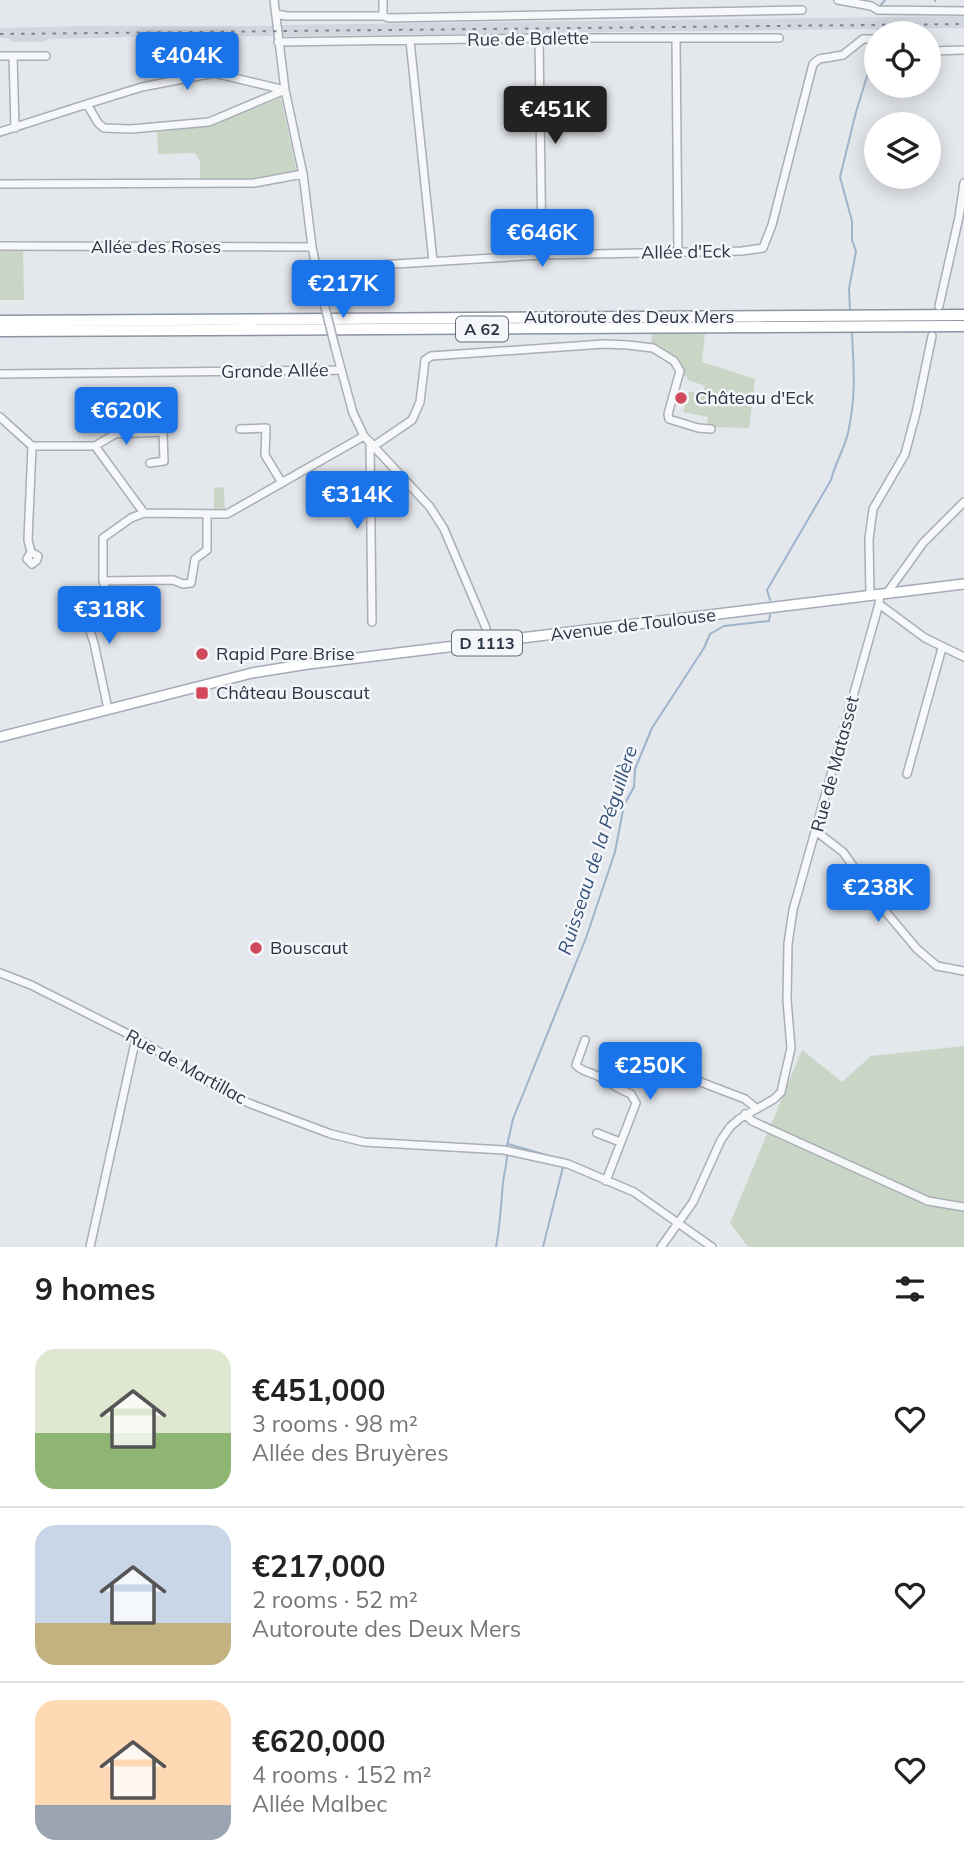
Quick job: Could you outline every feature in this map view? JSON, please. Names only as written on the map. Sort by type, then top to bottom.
[{"type":"highway","name":"Autoroute des Deux Mers","points":[[0,321],[964,315]]},
{"type":"highway","name":"Autoroute des Deux Mers","points":[[0,331],[964,327]]},
{"type":"main road","name":"Avenue de Toulouse","points":[[0,737],[252,673],[308,664],[879,597],[964,584]]},
{"type":"street","points":[[274,0],[285,90],[303,174],[319,280],[353,413],[369,441],[430,506],[444,529],[486,628],[488,643]]},
{"type":"street","points":[[383,0],[383,16]]},
{"type":"street","points":[[725,0],[726,11]]},
{"type":"street","points":[[838,0],[860,2],[878,10],[964,11]]},
{"type":"street","points":[[276,14],[399,18],[802,10]]},
{"type":"street","points":[[539,38],[542,255]]},
{"type":"street","name":"Rue de Balette","points":[[278,43],[539,38],[779,38]]},
{"type":"street","name":"Allée d'Eck","points":[[319,280],[346,267],[542,255],[742,251],[763,248],[772,225],[813,64],[819,59],[843,55],[864,38]]},
{"type":"street","points":[[676,39],[678,252]]},
{"type":"street","points":[[410,41],[433,261]]},
{"type":"street","points":[[941,51],[964,50]]},
{"type":"street","points":[[0,56],[46,56]]},
{"type":"street","points":[[13,56],[15,128]]},
{"type":"street","points":[[0,132],[142,86],[214,72],[285,90]]},
{"type":"street","points":[[88,104],[98,123],[104,128],[131,129],[209,122],[285,90]]},
{"type":"street","points":[[0,184],[254,183],[303,174]]},
{"type":"street","points":[[939,306],[960,217],[964,183]]},
{"type":"street","name":"Allée des Roses","points":[[0,246],[313,247]]},
{"type":"street","points":[[933,336],[905,454],[873,509],[869,539],[879,597],[942,648],[964,657]]},
{"type":"street","points":[[123,612],[112,608],[103,581],[103,538],[131,518],[144,513],[227,514],[282,483],[412,420],[419,402],[425,360],[431,356],[604,344],[653,348],[674,361],[680,371],[669,419],[711,429]]},
{"type":"street","name":"Grande Allée","points":[[0,374],[340,370]]},
{"type":"street","points":[[0,416],[32,446],[95,446],[115,434],[163,432],[164,461],[150,463]]},
{"type":"street","points":[[240,429],[266,428],[265,455],[282,483]]},
{"type":"street","points":[[369,441],[372,622]]},
{"type":"street","points":[[31,552],[28,540],[32,446]]},
{"type":"street","points":[[95,446],[144,513]]},
{"type":"street","points":[[879,597],[922,543],[964,502]]},
{"type":"street","points":[[952,514],[964,513]]},
{"type":"street","points":[[103,581],[173,580],[183,584],[191,583],[195,559],[207,550],[207,514]]},
{"type":"street","points":[[77,591],[94,643],[108,709]]},
{"type":"street","name":"Rue de Matasset","points":[[661,1247],[693,1202],[721,1140],[730,1128],[745,1114],[781,1092],[791,1048],[788,944],[793,910],[817,832],[879,597]]},
{"type":"street","points":[[907,774],[942,648]]},
{"type":"street","points":[[817,832],[843,852],[886,912],[917,949],[937,966],[964,971]]},
{"type":"street","name":"Rue de Martillac","points":[[0,973],[31,985],[136,1038],[232,1096],[331,1134],[364,1142],[504,1150],[568,1164],[634,1192],[712,1247]]},
{"type":"street","points":[[90,1247],[136,1038]]},
{"type":"street","points":[[585,1040],[576,1065],[579,1069],[635,1098],[635,1109],[606,1181]]},
{"type":"street","points":[[656,1065],[745,1099],[756,1108]]},
{"type":"street","points":[[745,1114],[752,1121],[928,1201],[964,1207]]},
{"type":"street","points":[[597,1133],[620,1142]]},
{"type":"shaded area","points":[[964,16],[964,28],[941,28],[941,21],[864,21],[864,29],[281,36],[280,25]]},
{"type":"shaded area","points":[[273,26],[274,36],[49,39],[42,42],[13,42],[0,38],[0,28]]},
{"type":"green space","points":[[281,98],[297,173],[252,182],[200,182],[200,162],[195,153],[158,154],[157,131],[212,125]]},
{"type":"green space","points":[[0,250],[23,250],[24,300],[0,300]]},
{"type":"green space","points":[[705,333],[702,362],[755,379],[749,428],[706,427],[708,417],[683,412],[689,391],[702,395],[705,386],[688,380],[681,374],[681,363],[651,345],[652,334]]},
{"type":"green space","points":[[224,487],[225,512],[214,512],[214,488]]},
{"type":"green space","points":[[964,1046],[964,1247],[748,1247],[730,1223],[802,1050],[842,1082],[871,1056]]},
{"type":"waterway","name":"Ruisseau de la Péguillère","points":[[880,6],[885,0]]},
{"type":"waterway","name":"Ruisseau de la Péguillère","points":[[850,310],[849,289],[856,251],[852,240],[852,221],[840,177],[864,86]]},
{"type":"waterway","name":"Ruisseau de la Péguillère","points":[[770,600],[767,590],[831,480],[846,439],[853,395],[852,334]]},
{"type":"waterway","name":"Ruisseau de la Péguillère","points":[[507,1146],[513,1119],[586,938],[615,852],[624,805],[634,787],[635,769],[652,728],[704,648],[710,634],[724,626],[769,621],[770,615]]},
{"type":"waterway","points":[[508,1144],[560,1159]]},
{"type":"waterway","name":"Ruisseau de la Péguillère","points":[[496,1247],[507,1154]]},
{"type":"waterway","points":[[543,1247],[563,1167]]},
{"type":"railway","points":[[0,34],[964,24]]},
{"type":"place","name":"Château d'Eck","points":[[681,398]]},
{"type":"place","name":"Rapid Pare Brise","points":[[202,654]]},
{"type":"place","name":"Château Bouscaut","points":[[202,693]]},
{"type":"place","name":"Bouscaut","points":[[256,948]]}]
